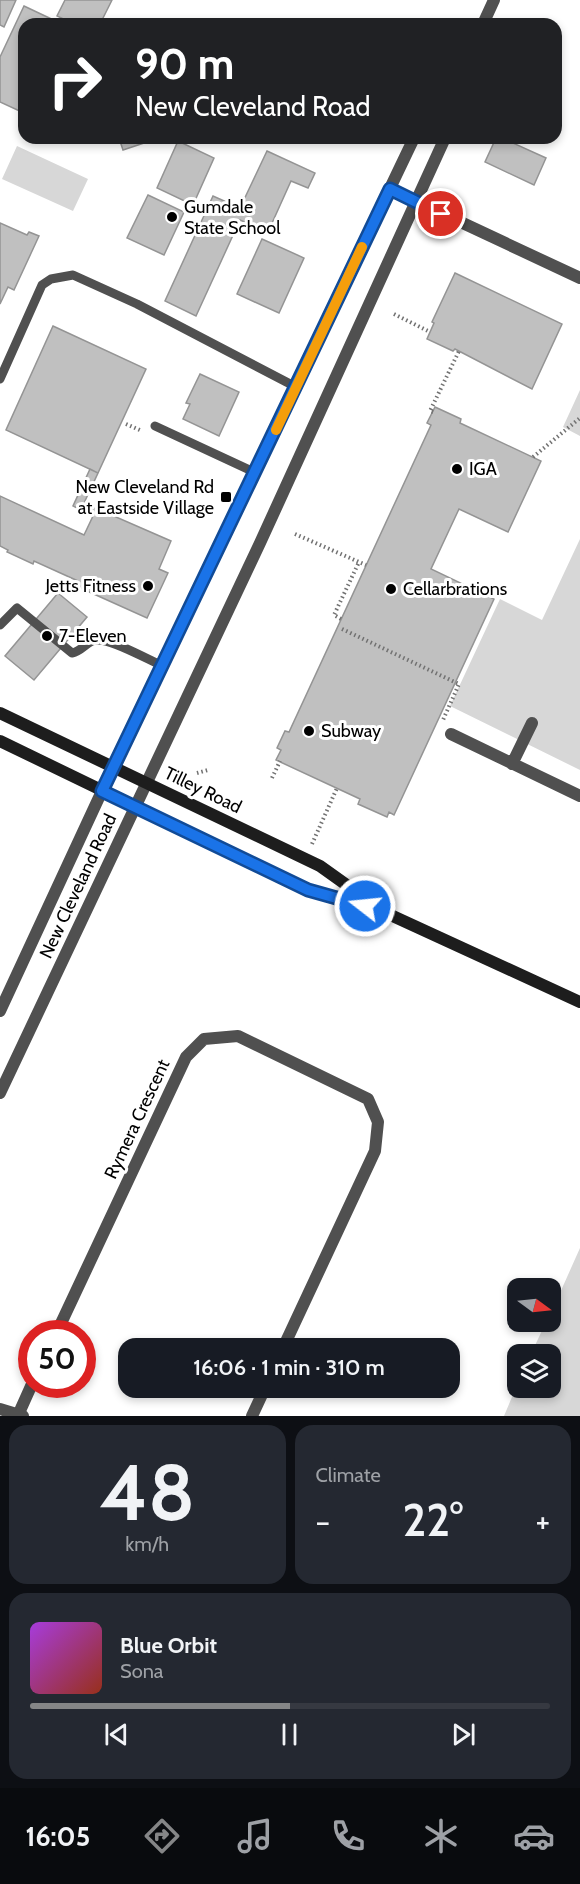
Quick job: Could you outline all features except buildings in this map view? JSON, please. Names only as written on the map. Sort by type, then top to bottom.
[{"type":"main road","name":"Tilley Road","points":[[0,713],[320,866],[384,912]]},
{"type":"main road","name":"Tilley Road","points":[[0,741],[308,890],[384,912],[580,1002]]},
{"type":"street","points":[[486,18],[494,0]]},
{"type":"street","name":"New Cleveland Road","points":[[0,1011],[102,791],[256,473],[411,144]]},
{"type":"street","name":"New Cleveland Road","points":[[0,1094],[304,449],[442,144]]},
{"type":"street","points":[[390,189],[580,278]]},
{"type":"street","points":[[512,764],[532,723]]},
{"type":"street","points":[[451,734],[580,796]]},
{"type":"street","name":"Rymera Crescent","points":[[63,1320],[186,1057],[204,1039],[238,1036],[368,1099],[378,1122],[375,1151],[288,1338]]},
{"type":"street","points":[[0,1409],[21,1414],[27,1398]]},
{"type":"street","points":[[252,1416],[260,1398]]},
{"type":"lane","points":[[0,379],[42,285],[51,279],[73,275],[136,304],[296,387]]},
{"type":"lane","points":[[155,426],[256,473]]},
{"type":"lane","points":[[0,625],[17,608],[72,653],[79,652],[93,641],[105,640],[163,666]]},
{"type":"path","points":[[394,314],[430,332]]},
{"type":"path","points":[[433,412],[430,411],[459,351]]},
{"type":"path","points":[[533,457],[580,418]]},
{"type":"path","points":[[295,534],[366,565]]},
{"type":"path","points":[[341,618],[334,615],[359,562]]},
{"type":"path","points":[[342,629],[459,684],[443,719],[440,733],[448,738],[451,734]]},
{"type":"path","points":[[272,778],[280,762]]},
{"type":"path","points":[[197,774],[208,770]]},
{"type":"path","points":[[312,844],[338,788]]},
{"type":"shaded area","points":[[17,146],[88,179],[73,211],[2,179]]},
{"type":"shaded area","points":[[580,390],[580,436],[563,427]]},
{"type":"shaded area","points":[[580,539],[580,770],[450,706],[500,599],[542,620]]},
{"type":"shaded area","points":[[580,1248],[580,1416],[504,1416],[512,1398],[561,1398],[561,1344],[536,1344],[541,1332],[561,1332],[561,1291]]},
{"type":"slow traffic","points":[[276,430],[362,247]]},
{"type":"place","name":"Gumdale State School","points":[[172,217]]},
{"type":"place","name":"IGA","points":[[457,469]]},
{"type":"place","name":"New Cleveland Rd at Eastside Village","points":[[226,497]]},
{"type":"place","name":"Jetts Fitness","points":[[148,586]]},
{"type":"place","name":"Cellarbrations","points":[[391,589]]},
{"type":"place","name":"7-Eleven","points":[[47,636]]},
{"type":"place","name":"Subway","points":[[309,731]]},
{"type":"route","points":[[365,906],[308,890],[102,791],[390,189],[441,214]]}]
